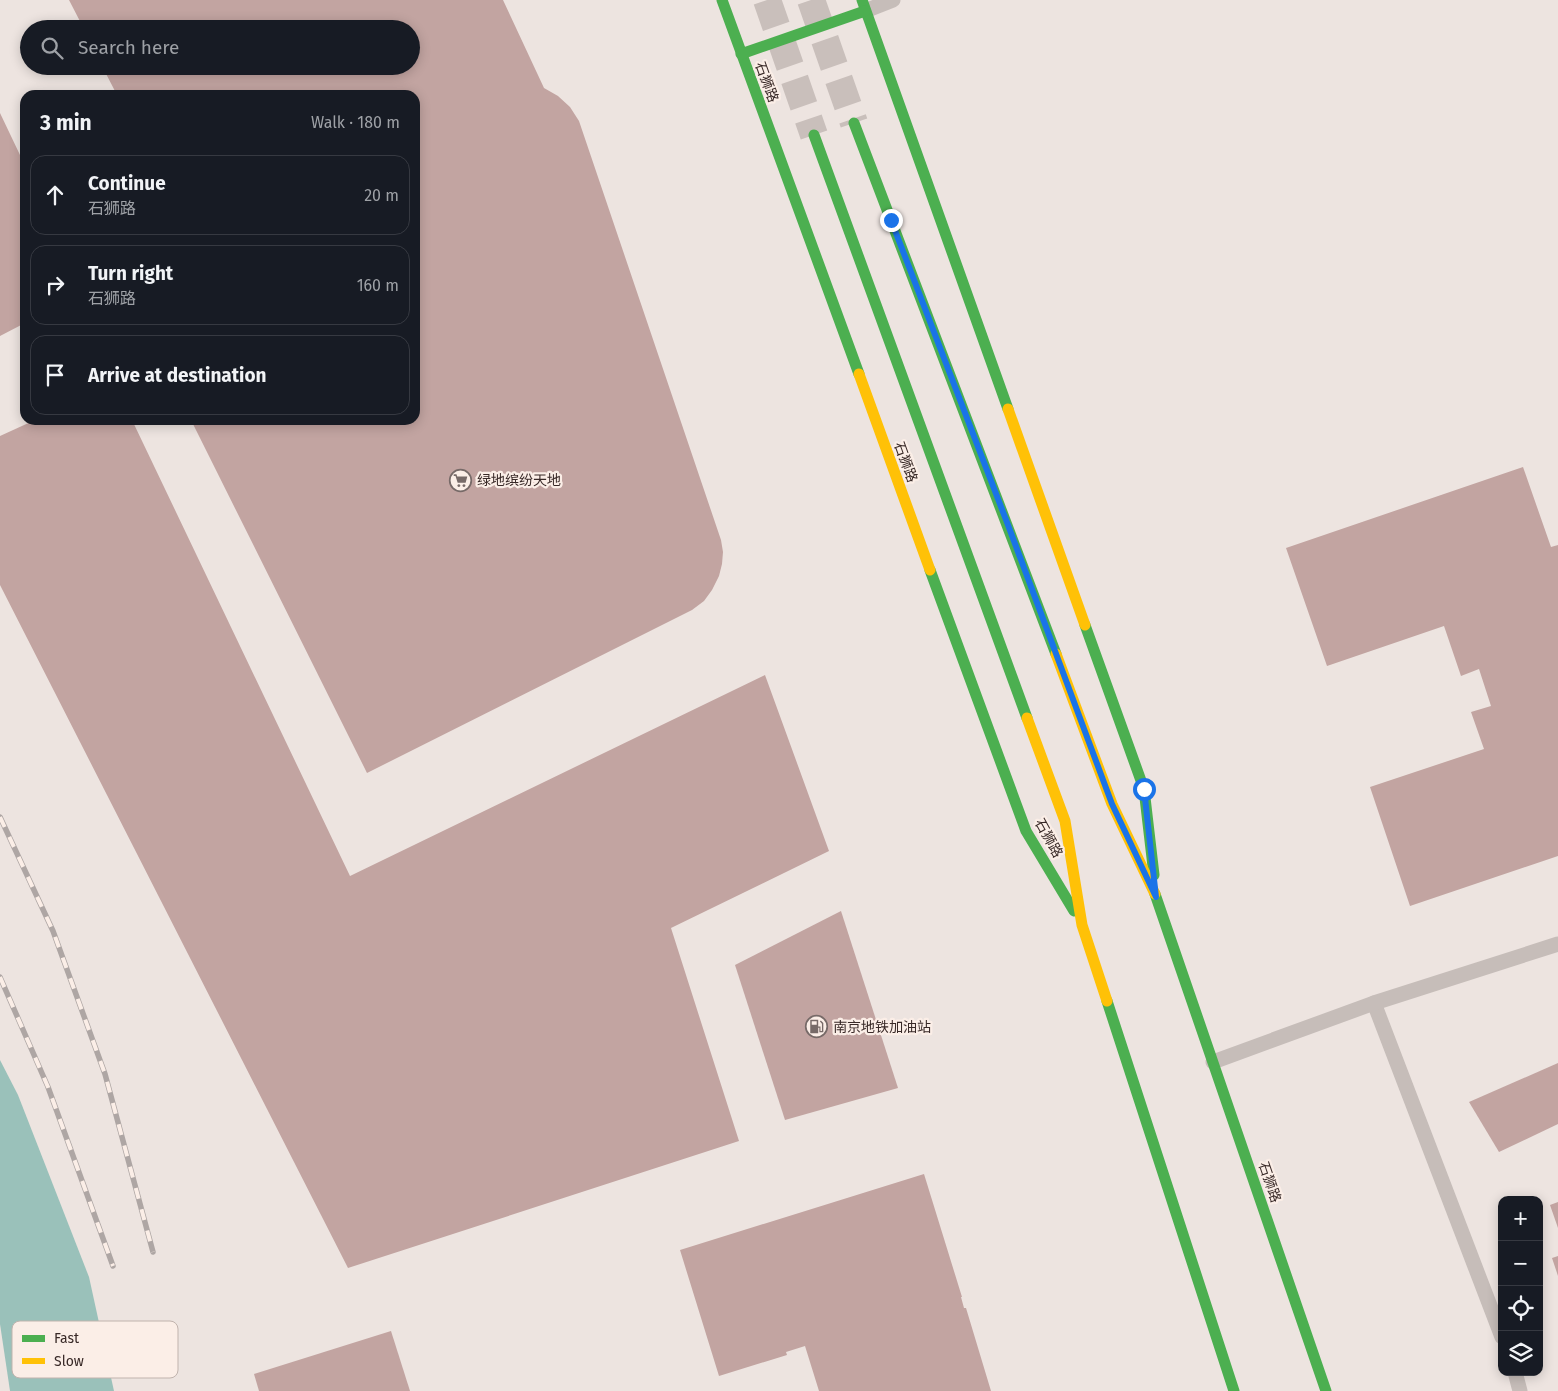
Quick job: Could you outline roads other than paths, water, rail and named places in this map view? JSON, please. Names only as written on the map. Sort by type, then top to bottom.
[{"type":"main road","name":"石狮路","points":[[722,0],[1026,831],[1082,925]]},
{"type":"main road","name":"石狮路","points":[[864,5],[1144,789],[1156,897]]},
{"type":"main road","points":[[741,54],[864,5]]},
{"type":"main road","name":"石狮路","points":[[854,123],[1008,525],[1112,804],[1156,897],[1326,1391]]},
{"type":"main road","name":"石狮路","points":[[814,134],[1065,821],[1082,925],[1234,1391]]},
{"type":"lane","points":[[864,5],[893,0]]},
{"type":"lane","points":[[1213,1062],[1374,1003],[1558,944]]},
{"type":"lane","points":[[1374,1003],[1500,1331]]},
{"type":"lane","points":[[1516,1376],[1520,1391]]},
{"type":"water","points":[[0,1060],[18,1095],[89,1277],[99,1321],[12,1321],[12,1378],[111,1378],[114,1391],[10,1391],[0,1324]]},
{"type":"tunnel","points":[[767,0],[814,135]]},
{"type":"tunnel","points":[[811,0],[854,123]]},
{"type":"railway","points":[[0,817],[53,931],[105,1074],[153,1252]]},
{"type":"railway","points":[[0,977],[48,1087],[113,1266]]},
{"type":"place","name":"绿地缤纷天地","points":[[461,480]]},
{"type":"place","name":"南京地铁加油站","points":[[817,1027]]}]
